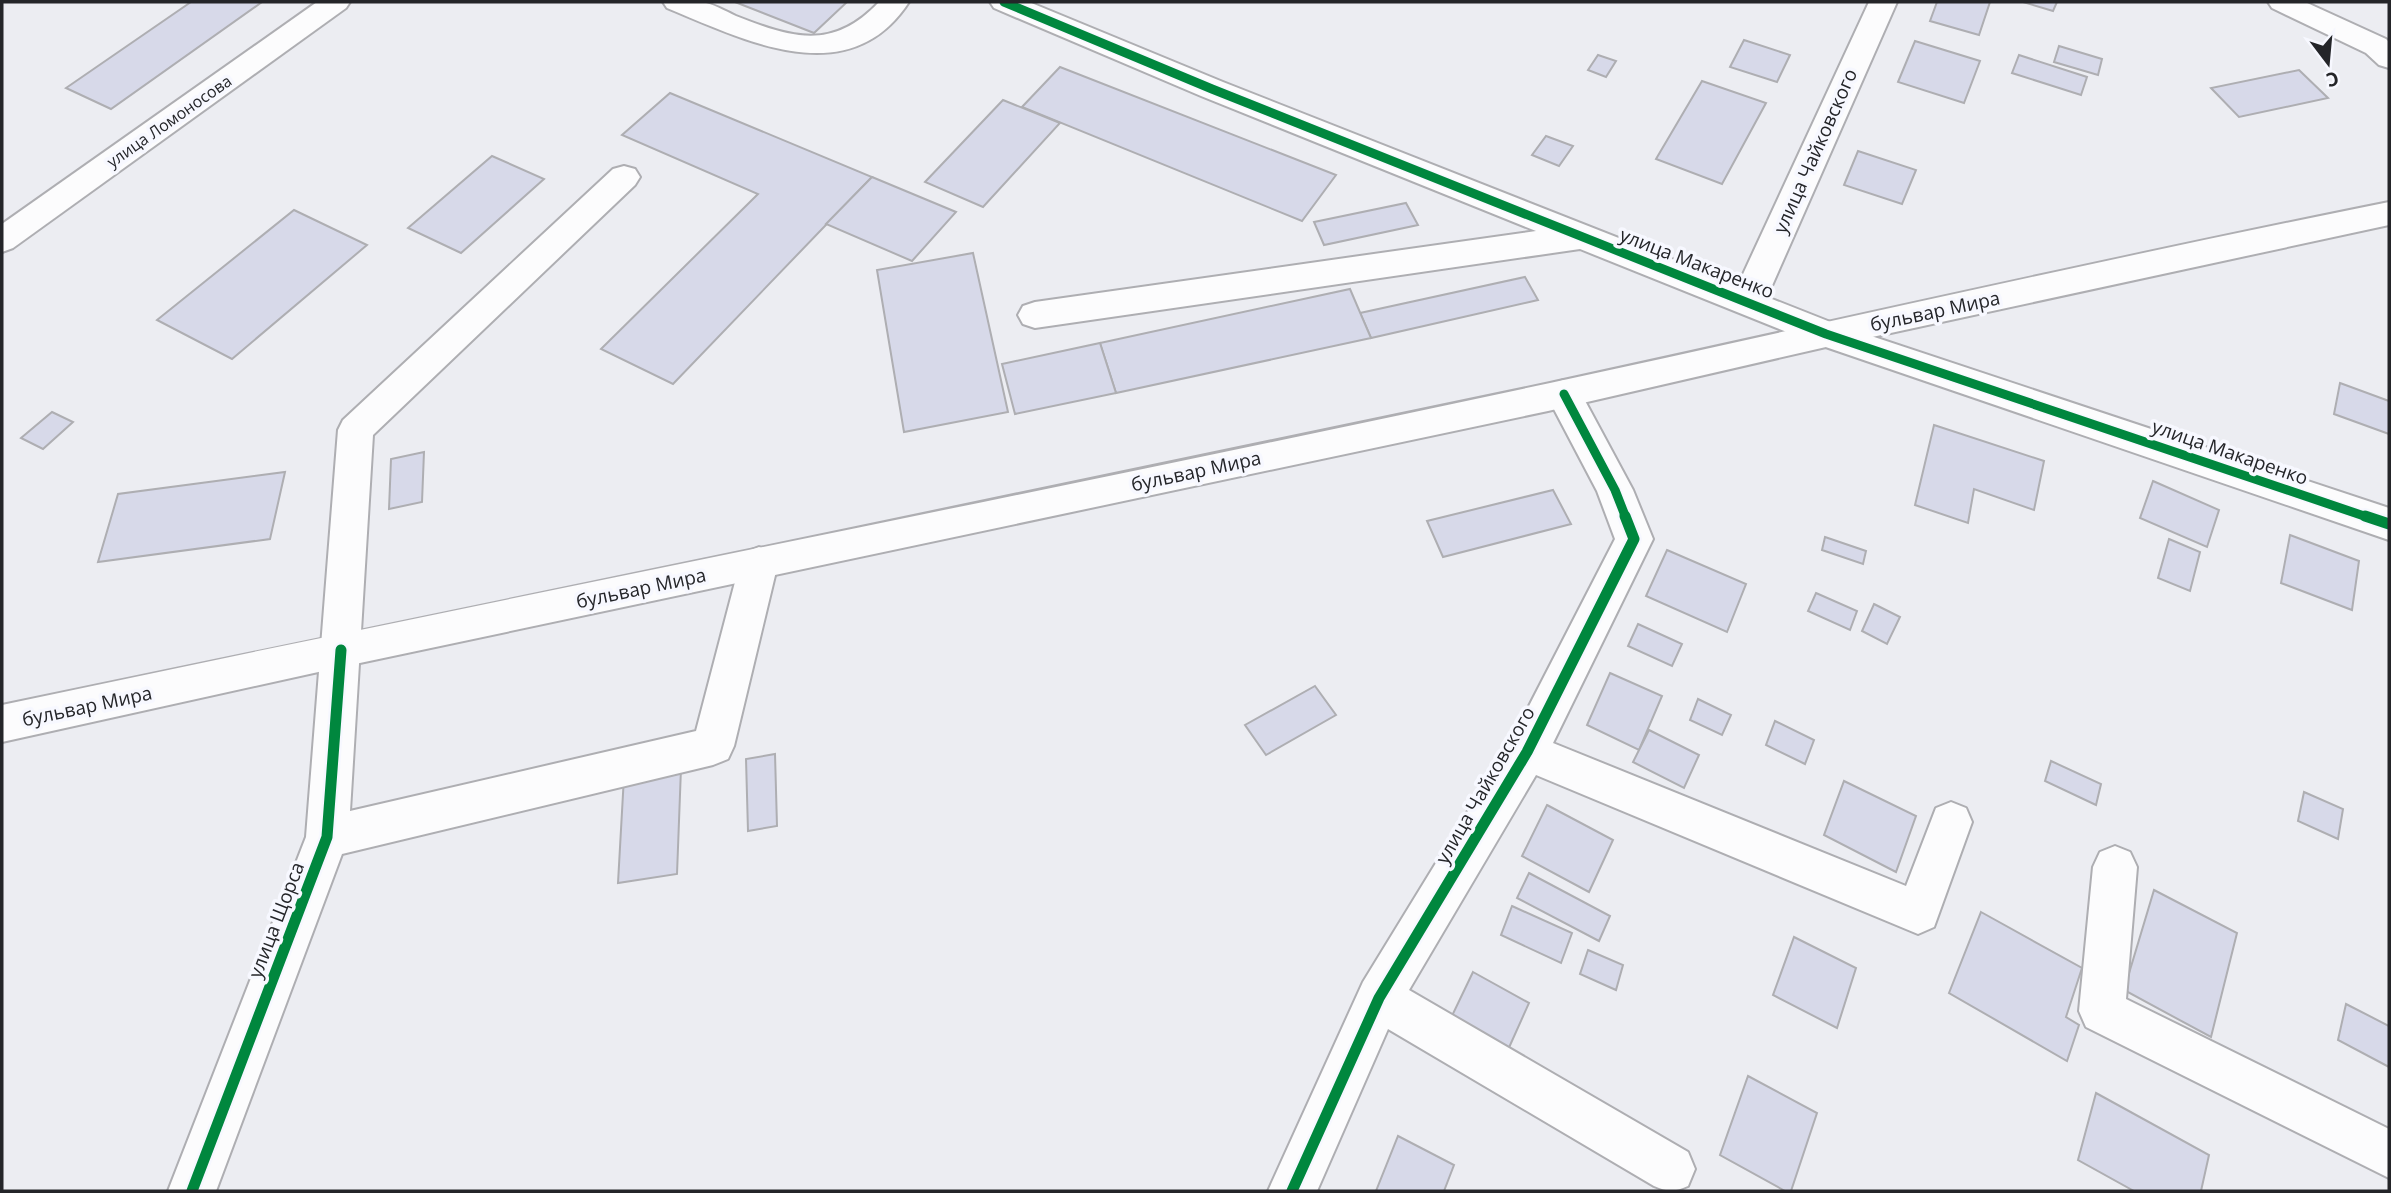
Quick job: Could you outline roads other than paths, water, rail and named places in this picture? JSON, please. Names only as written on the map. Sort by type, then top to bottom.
[{"type":"street","name":"улица Ломоносова","points":[[2,240],[336,2]]},
{"type":"street","points":[[677,2],[783,42],[807,47],[835,44],[866,31],[895,2]]},
{"type":"street","name":"улица Макаренко","points":[[1004,2],[1212,89],[1826,334],[2389,524]]},
{"type":"street","name":"улица Чайковского","points":[[1748,301],[1882,2]]},
{"type":"street","points":[[2282,2],[2376,46],[2389,58]]},
{"type":"street","name":"улица Щорса","points":[[192,1191],[327,837],[356,430],[624,177]]},
{"type":"street","name":"бульвар Мира","points":[[2,724],[341,650],[1564,394],[1826,334],[2389,213]]},
{"type":"street","points":[[1035,315],[1581,236]]},
{"type":"street","name":"улица Чайковского","points":[[1292,1191],[1379,998],[1527,752],[1634,540],[1615,490],[1564,394]]},
{"type":"street","points":[[327,837],[713,746],[760,563]]},
{"type":"street","points":[[1527,752],[1918,912],[1951,822]]},
{"type":"street","points":[[2115,866],[2102,1011],[2389,1154]]},
{"type":"street","points":[[1379,998],[1671,1169]]}]
